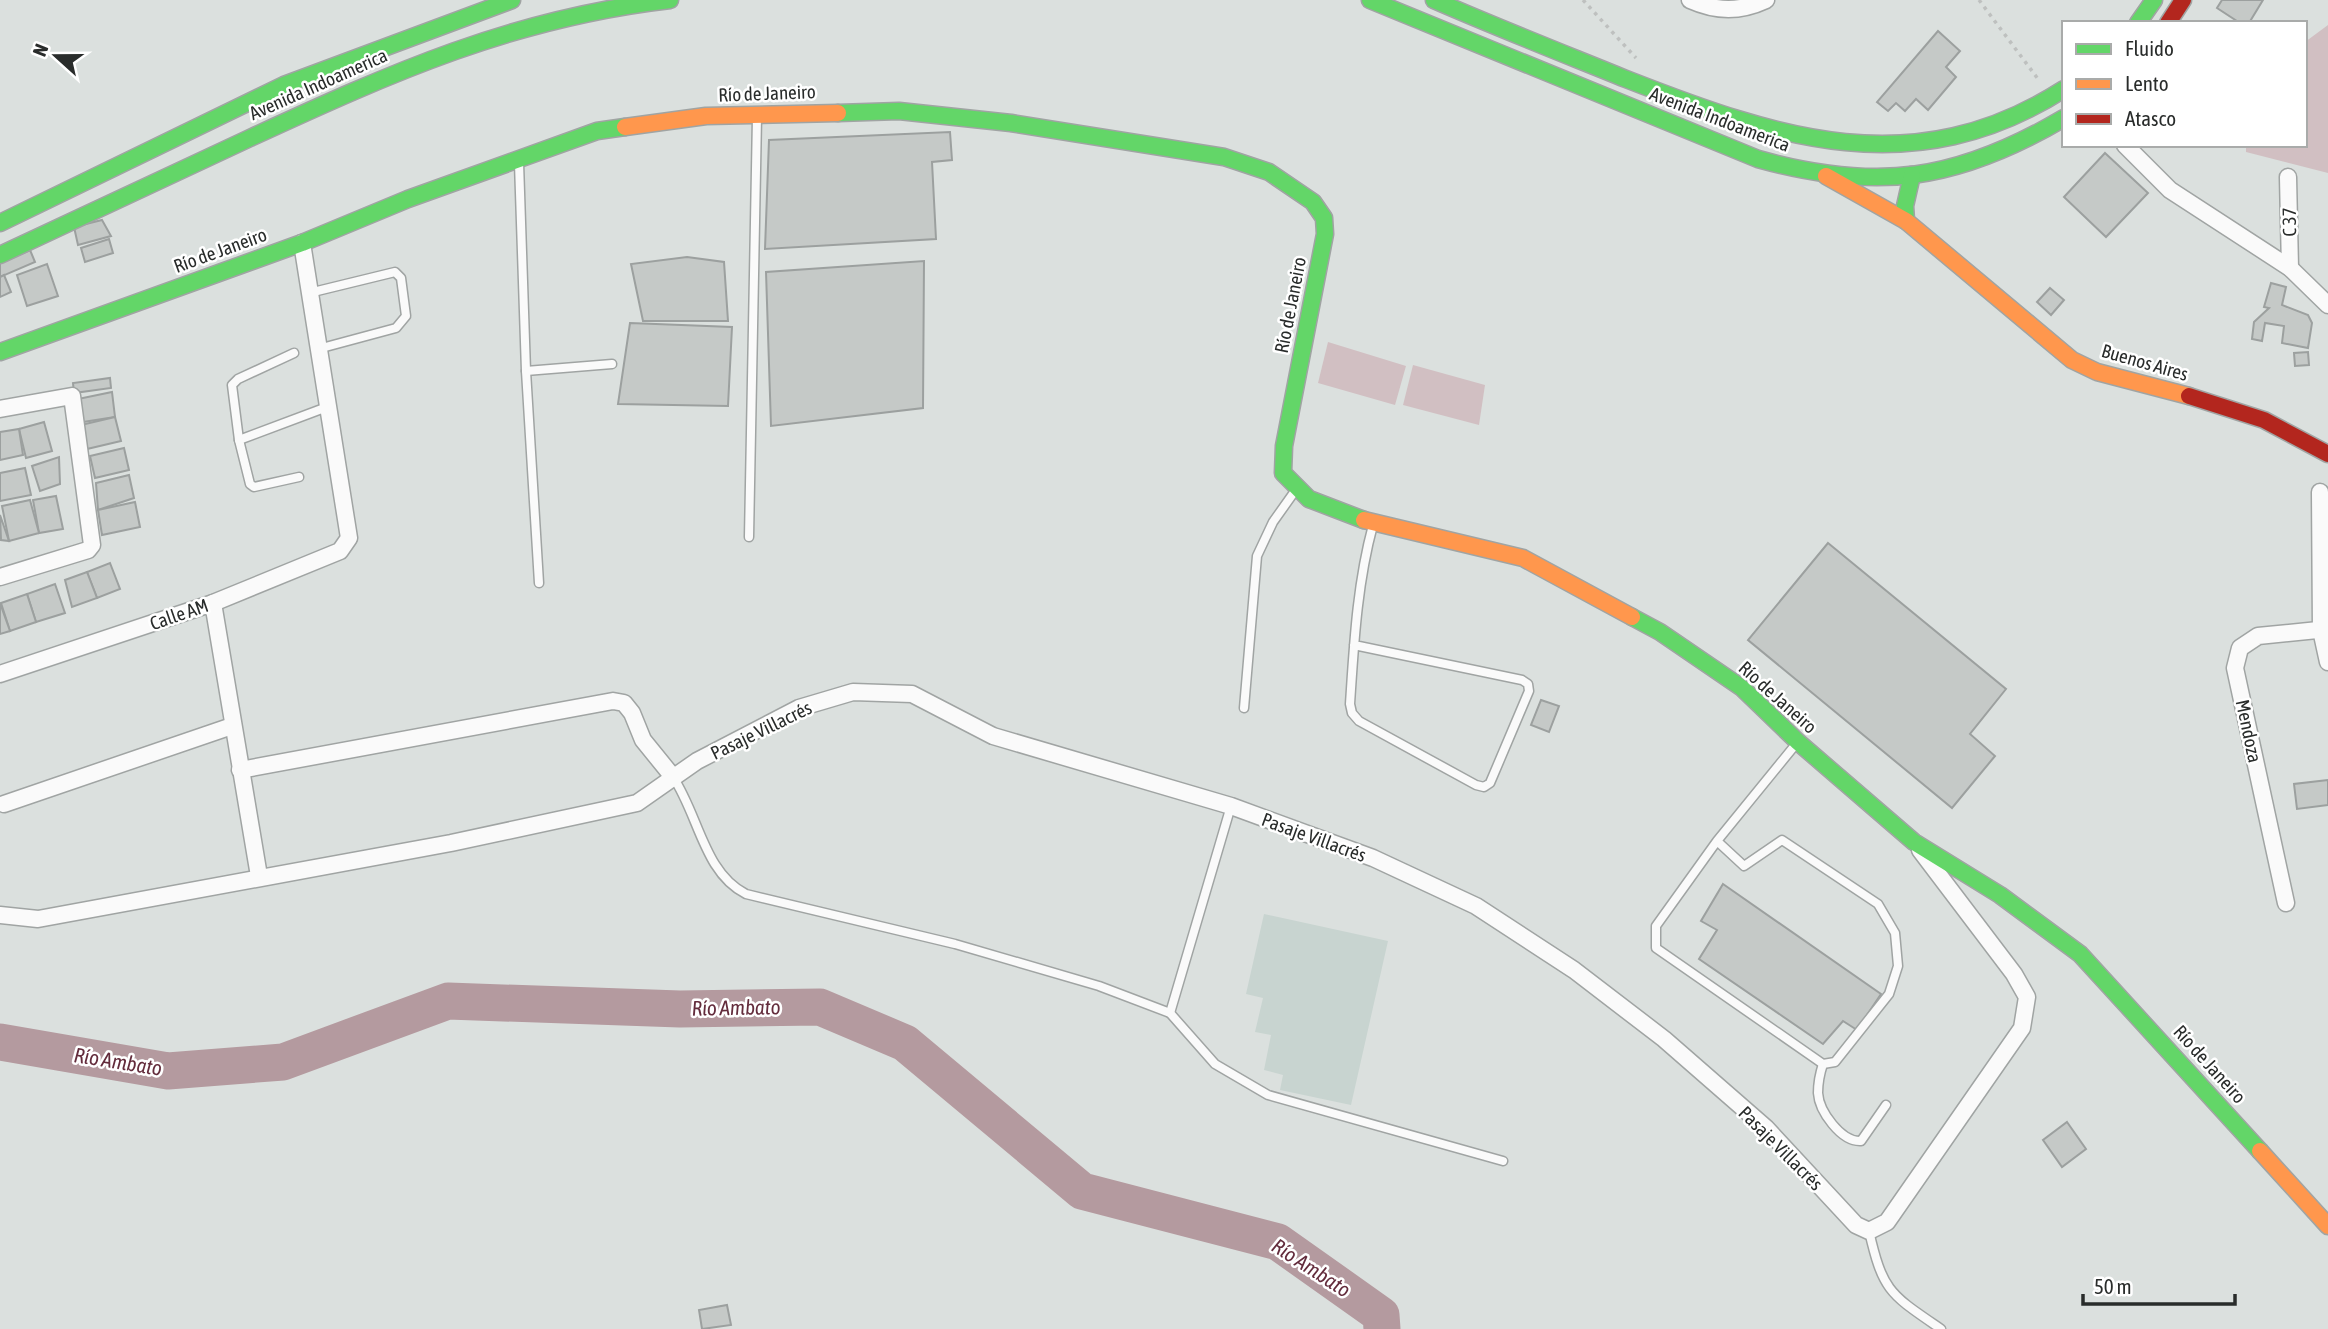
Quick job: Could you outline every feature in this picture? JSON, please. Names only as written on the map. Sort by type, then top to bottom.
[{"type":"street","name":"Avenida Indoamerica","points":[[0,223],[284,85],[512,0]]},
{"type":"street","name":"Avenida Indoamerica","points":[[0,255],[379,78],[417,63],[507,29],[643,2],[670,0]]},
{"type":"street","name":"Avenida Indoamerica","points":[[1370,0],[1758,159],[1826,176],[1868,179],[1912,175],[1970,160],[2022,141],[2062,119]]},
{"type":"street","name":"Avenida Indoamerica","points":[[1434,0],[1521,39],[1721,115],[1772,132],[1822,142],[1881,146],[1919,143],[1974,131],[2058,93]]},
{"type":"street","points":[[1690,0],[1726,10],[1747,9],[1766,0]]},
{"type":"street","points":[[2139,21],[2154,0]]},
{"type":"street","points":[[2169,21],[2183,0]]},
{"type":"street","name":"Río de Janeiro","points":[[0,352],[302,243],[408,199],[597,131],[706,116],[900,111],[1012,123],[1224,157],[1269,172],[1313,202],[1324,218],[1325,234],[1284,446],[1283,473],[1296,489],[1309,499],[1374,524],[1523,558],[1550,570],[1660,632],[1742,688],[1798,742],[1914,842],[2000,895],[2080,954],[2328,1226]]},
{"type":"street","points":[[2127,147],[2170,190],[2290,268],[2328,305]]},
{"type":"street","points":[[1906,221],[1905,206],[1912,175]]},
{"type":"street","name":"Buenos Aires","points":[[1826,176],[1906,221],[2072,360],[2097,372],[2264,420],[2328,454]]},
{"type":"street","name":"C 37","points":[[2288,177],[2290,268]]},
{"type":"street","points":[[302,243],[327,407]]},
{"type":"street","points":[[0,409],[72,396],[92,545],[88,551],[0,575]]},
{"type":"street","name":"Calle AM","points":[[0,674],[213,603],[340,551],[349,538],[327,407]]},
{"type":"street","points":[[2320,492],[2324,629],[2328,662]]},
{"type":"street","points":[[213,603],[259,876]]},
{"type":"street","name":"Mendoza","points":[[2286,903],[2235,668],[2240,648],[2258,636],[2324,629]]},
{"type":"street","name":"Pasaje Villacrés","points":[[0,915],[38,919],[259,876],[451,843],[637,803],[728,743],[799,708],[853,692],[912,694],[993,736],[1231,806],[1373,859],[1476,906],[1574,970],[1685,1056],[1766,1129],[1856,1226],[1869,1231]]},
{"type":"street","points":[[240,770],[613,701],[624,703],[632,713],[643,740],[673,777]]},
{"type":"street","points":[[4,804],[232,726]]},
{"type":"street","points":[[1869,1231],[1887,1222],[2022,1028],[2027,997],[2014,974],[1914,842]]},
{"type":"lane","points":[[749,537],[757,113]]},
{"type":"lane","points":[[519,160],[526,371],[539,583]]},
{"type":"lane","points":[[309,293],[388,273],[395,272],[401,278],[405,316],[396,328],[318,349]]},
{"type":"lane","points":[[294,353],[238,379],[232,385],[239,440],[250,484],[254,487],[299,477]]},
{"type":"lane","points":[[526,371],[612,364]]},
{"type":"lane","points":[[239,440],[327,407]]},
{"type":"lane","points":[[1244,708],[1257,556],[1273,522],[1296,489]]},
{"type":"lane","points":[[1354,645],[1522,680],[1528,684],[1529,691],[1490,783],[1484,787],[1476,785],[1359,721],[1350,705],[1354,645],[1362,568],[1374,524]]},
{"type":"lane","points":[[1798,742],[1717,841],[1656,926],[1656,948],[1823,1064]]},
{"type":"lane","points":[[673,777],[688,800],[717,871],[732,887],[746,894],[955,944],[1099,986],[1170,1013],[1215,1064],[1268,1095],[1503,1161]]},
{"type":"lane","points":[[1170,1013],[1231,806]]},
{"type":"lane","points":[[1717,841],[1744,866],[1782,839],[1878,904],[1891,923],[1899,953],[1889,994],[1840,1059],[1823,1064]]},
{"type":"lane","points":[[1823,1064],[1818,1095],[1823,1109],[1841,1134],[1854,1142],[1861,1141],[1886,1105]]},
{"type":"lane","points":[[1869,1231],[1877,1269],[1886,1288],[1941,1329]]},
{"type":"path","points":[[1583,0],[1644,67]]},
{"type":"path","points":[[1979,0],[2058,93]]},
{"type":"shaded area","points":[[2328,25],[2328,173],[2246,152],[2246,147],[2307,147],[2307,41]]},
{"type":"shaded area","points":[[1328,342],[1406,366],[1395,405],[1318,383]]},
{"type":"shaded area","points":[[1413,365],[1485,385],[1479,425],[1403,405]]},
{"type":"shaded area","points":[[1264,914],[1388,941],[1351,1105],[1280,1090],[1283,1075],[1264,1070],[1271,1035],[1255,1032],[1263,998],[1246,994]]},
{"type":"building","points":[[2222,0],[2263,0],[2250,21],[2237,21],[2217,8]]},
{"type":"building","points":[[1938,31],[1960,51],[1946,67],[1956,77],[1928,110],[1916,99],[1905,111],[1896,103],[1888,111],[1877,102]]},
{"type":"building","points":[[950,132],[952,160],[932,162],[936,239],[765,249],[769,140]]},
{"type":"building","points":[[2105,153],[2148,193],[2106,237],[2064,197]]},
{"type":"building","points":[[102,220],[111,236],[78,245],[74,227]]},
{"type":"building","points":[[109,239],[113,253],[85,262],[81,248]]},
{"type":"building","points":[[30,250],[35,262],[0,277],[0,263]]},
{"type":"building","points":[[687,257],[724,262],[728,321],[643,321],[631,264]]},
{"type":"building","points":[[924,261],[923,408],[771,426],[766,272]]},
{"type":"building","points":[[47,264],[58,296],[27,306],[17,275]]},
{"type":"building","points":[[4,275],[11,292],[0,297],[0,277]]},
{"type":"building","points":[[2271,283],[2286,287],[2282,305],[2308,315],[2312,323],[2308,348],[2282,343],[2284,326],[2265,323],[2262,341],[2252,339],[2254,322],[2269,308],[2264,307]]},
{"type":"building","points":[[2050,288],[2064,300],[2051,315],[2037,302]]},
{"type":"building","points":[[630,323],[732,327],[728,406],[618,404]]},
{"type":"building","points":[[2308,352],[2309,365],[2295,366],[2294,353]]},
{"type":"building","points":[[110,378],[111,388],[74,393],[73,383]]},
{"type":"building","points":[[112,392],[115,417],[83,422],[78,399]]},
{"type":"building","points":[[115,417],[121,441],[87,449],[81,425]]},
{"type":"building","points":[[44,422],[52,451],[26,458],[19,429]]},
{"type":"building","points":[[19,429],[23,455],[0,460],[0,432]]},
{"type":"building","points":[[124,448],[129,470],[95,478],[90,456]]},
{"type":"building","points":[[59,457],[60,484],[40,491],[32,466]]},
{"type":"building","points":[[25,468],[31,495],[0,501],[0,473]]},
{"type":"building","points":[[129,475],[134,498],[98,510],[96,483]]},
{"type":"building","points":[[56,496],[63,529],[39,533],[33,500]]},
{"type":"building","points":[[30,500],[39,533],[9,541],[2,506]]},
{"type":"building","points":[[135,502],[140,527],[102,535],[98,510]]},
{"type":"building","points":[[0,515],[9,541],[1,540]]},
{"type":"building","points":[[1828,543],[2006,689],[1970,734],[1995,756],[1952,808],[1748,640]]},
{"type":"building","points":[[110,563],[120,589],[97,598],[87,572]]},
{"type":"building","points":[[87,572],[97,598],[72,607],[65,580]]},
{"type":"building","points":[[55,584],[65,613],[36,622],[27,594]]},
{"type":"building","points":[[27,594],[36,622],[10,631],[1,603]]},
{"type":"building","points":[[0,603],[10,631],[0,634]]},
{"type":"building","points":[[1541,700],[1559,706],[1549,732],[1531,725]]},
{"type":"building","points":[[2328,780],[2328,805],[2297,809],[2294,784]]},
{"type":"building","points":[[1723,884],[1881,994],[1857,1030],[1843,1021],[1823,1044],[1699,959],[1717,930],[1701,921]]},
{"type":"building","points":[[2067,1122],[2086,1149],[2062,1167],[2043,1140]]},
{"type":"building","points":[[727,1305],[731,1325],[702,1329],[699,1310]]},
{"type":"waterway","name":"Río Ambato","points":[[0,1042],[168,1071],[283,1062],[448,1001],[680,1009],[820,1007],[905,1043],[1082,1191],[1278,1242],[1381,1315],[1382,1329]]},
{"type":"traffic: fast","points":[[0,223],[284,85],[512,0]]},
{"type":"traffic: fast","points":[[0,255],[302,114],[454,51],[558,20],[613,8],[670,0]]},
{"type":"traffic: fast","points":[[1370,0],[1758,159],[1801,169],[1879,177],[1952,167],[1988,156],[2062,119]]},
{"type":"traffic: fast","points":[[1434,0],[1682,100],[1737,119],[1791,133],[1845,142],[1899,144],[1954,136],[2008,119],[2062,90]]},
{"type":"traffic: fast","points":[[2139,21],[2154,0]]},
{"type":"traffic: fast","points":[[838,113],[899,111],[1011,123],[1224,157],[1269,172],[1313,202],[1324,218],[1325,234],[1284,446],[1283,473],[1309,499],[1364,520]]},
{"type":"traffic: fast","points":[[0,352],[302,243],[408,199],[597,131],[625,127]]},
{"type":"traffic: fast","points":[[1906,221],[1905,206],[1912,175]]},
{"type":"traffic: fast","points":[[1632,617],[1660,632],[1742,688],[1798,742],[1914,842],[2000,895],[2080,954],[2260,1151]]},
{"type":"traffic: slow","points":[[625,127],[706,116],[838,113]]},
{"type":"traffic: slow","points":[[1826,176],[1906,221],[2072,360],[2097,372],[2189,396]]},
{"type":"traffic: slow","points":[[1364,520],[1523,558],[1632,617]]},
{"type":"traffic: slow","points":[[2260,1151],[2328,1226]]},
{"type":"traffic: jam","points":[[2169,21],[2183,0]]},
{"type":"traffic: jam","points":[[2189,396],[2264,420],[2328,454]]}]
